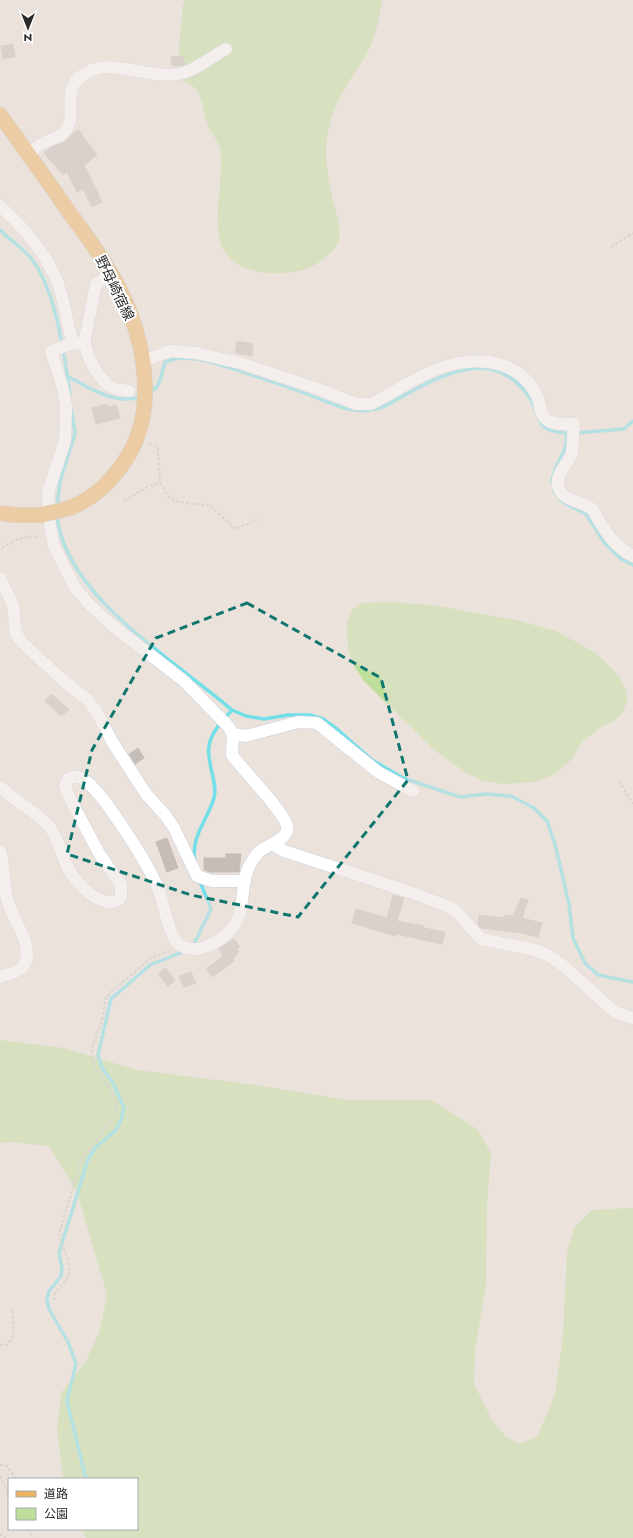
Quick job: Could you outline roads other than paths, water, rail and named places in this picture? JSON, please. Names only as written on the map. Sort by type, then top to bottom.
[{"type":"main road","name":"野母崎宿線","points":[[0,115],[92,243],[111,274],[129,310],[139,343],[142,361],[144,395],[141,426],[133,448],[112,479],[89,499],[70,508],[42,515],[0,513]]},
{"type":"street","points":[[28,154],[43,142],[53,140],[64,133],[68,128],[70,92],[74,84],[82,77],[96,69],[113,68],[142,73],[174,74],[186,72],[226,48]]},
{"type":"street","points":[[0,206],[35,245],[50,267],[61,293],[75,344]]},
{"type":"street","points":[[75,344],[96,284],[111,274]]},
{"type":"street","points":[[129,391],[118,390],[106,383],[93,365],[84,347],[75,344],[51,351],[62,385],[66,406],[66,428],[65,441],[48,492],[47,501],[51,538],[74,586],[87,602],[108,622],[184,681],[218,715],[230,730],[246,736],[298,722],[317,724],[378,772],[413,791]]},
{"type":"street","points":[[142,361],[172,351],[196,353],[240,363],[318,389],[344,401],[364,405],[378,401],[435,369],[469,362],[497,362],[521,375],[529,384],[537,396],[542,415],[547,420],[551,422],[574,424],[572,453],[564,463],[558,480],[561,490],[572,500],[592,509],[615,545],[633,556]]},
{"type":"street","points":[[0,578],[13,605],[16,634],[52,670],[88,700],[96,711],[113,743],[146,794],[166,816],[174,828],[200,878],[245,881]]},
{"type":"street","points":[[0,787],[14,800],[41,818],[54,832],[67,867],[90,893],[101,901],[113,902],[117,901],[122,895],[121,885],[100,855],[70,799],[65,786],[69,778],[74,776],[89,783],[142,855],[158,889],[175,940],[186,948],[202,948],[222,939],[237,921],[242,912],[245,881],[255,856],[260,850],[272,844],[286,833],[287,824],[278,809],[232,755],[230,730]]},
{"type":"street","points":[[272,844],[284,851],[447,906],[457,912],[481,939],[531,949],[546,954],[559,962],[615,1012],[633,1018]]},
{"type":"street","points":[[0,851],[8,902],[23,933],[27,950],[25,965],[18,971],[0,977]]},
{"type":"waterway","points":[[0,230],[30,257],[39,270],[46,286],[58,322],[70,394]]},
{"type":"waterway","points":[[149,393],[159,383],[165,362],[181,358],[201,360],[216,364],[292,388],[344,408],[363,411],[383,407],[419,387],[458,371],[478,368],[496,371],[513,380],[529,397],[543,426],[548,429],[566,433],[566,446],[555,469],[552,482]]},
{"type":"waterway","points":[[67,376],[93,390],[113,397],[132,399],[141,396]]},
{"type":"waterway","points":[[57,507],[60,482],[75,433],[71,408]]},
{"type":"waterway","points":[[575,433],[624,429],[633,421]]},
{"type":"waterway","points":[[554,492],[564,503],[586,514],[604,542],[621,559],[633,565]]},
{"type":"waterway","points":[[57,515],[64,545],[79,573],[101,599],[126,624],[154,648],[232,710],[246,716],[264,719],[288,715],[310,715],[323,719],[337,729],[372,760],[403,778],[460,797],[486,794],[511,796],[534,808],[547,821],[555,844],[569,904],[573,938],[585,963],[598,975],[633,982]]},
{"type":"waterway","points":[[195,861],[194,853],[197,836],[211,806],[215,792],[209,759],[210,741],[218,726],[232,710]]},
{"type":"waterway","points":[[193,946],[211,909],[199,879]]},
{"type":"waterway","points":[[86,1478],[67,1401],[76,1364],[68,1342],[49,1309],[47,1299],[49,1291],[61,1276],[62,1269],[59,1253],[88,1159],[96,1147],[116,1130],[121,1120],[124,1108],[113,1083],[102,1068],[98,1055],[111,999],[150,965],[185,951]]}]
